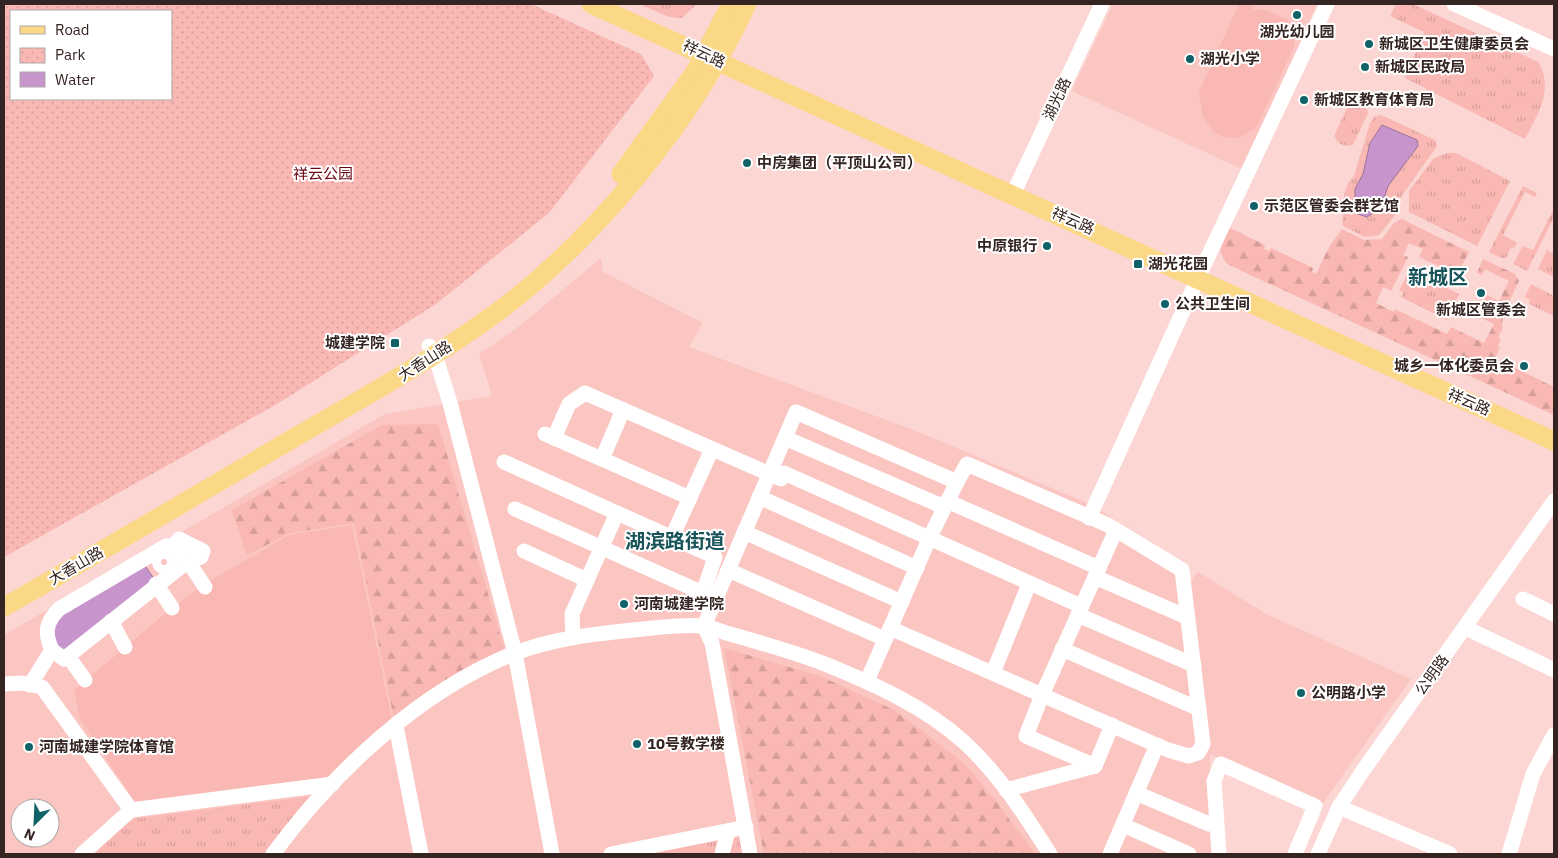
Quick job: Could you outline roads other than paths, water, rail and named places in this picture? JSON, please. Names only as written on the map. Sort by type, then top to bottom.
[{"type":"main road","name":"祥云路","points":[[591,4],[1554,441]]},
{"type":"main road","name":"大香山路","points":[[712,58],[731,4]]},
{"type":"main road","name":"大香山路","points":[[4,607],[432,351],[500,297],[568,236],[628,166],[712,58],[747,4]]},
{"type":"main road","name":"大香山路","points":[[4,594],[432,351]]},
{"type":"street","name":"湖光路","points":[[1013,194],[1102,4]]},
{"type":"street","points":[[1090,518],[1198,278],[1327,4]]},
{"type":"street","points":[[1454,4],[1554,49]]},
{"type":"street","points":[[432,351],[450,403],[514,653],[552,854]]},
{"type":"street","points":[[690,498],[550,436],[569,404],[585,393],[781,479],[784,472],[930,537],[1194,665]]},
{"type":"street","points":[[602,459],[623,410]]},
{"type":"street","points":[[704,626],[796,412],[957,482]]},
{"type":"street","points":[[784,438],[946,504],[1097,572],[1187,617]]},
{"type":"street","points":[[672,537],[712,449]]},
{"type":"street","points":[[504,462],[715,557],[703,593],[704,626],[712,643],[750,854]]},
{"type":"street","points":[[728,570],[888,634],[994,673],[1112,725],[1190,756],[1198,753],[1204,744],[1182,570],[1116,530],[967,464],[930,537],[917,568],[888,634],[867,681]]},
{"type":"street","points":[[759,497],[917,568]]},
{"type":"street","name":"公明路","points":[[1318,854],[1340,807],[1362,772],[1466,628],[1554,501]]},
{"type":"street","points":[[515,509],[703,593]]},
{"type":"street","points":[[573,638],[572,614],[617,513]]},
{"type":"street","points":[[1095,766],[1026,736],[1062,649],[1116,530]]},
{"type":"street","points":[[744,532],[902,602]]},
{"type":"street","points":[[524,550],[587,580]]},
{"type":"street","points":[[164,563],[205,587]]},
{"type":"street","points":[[164,563],[172,608]]},
{"type":"street","points":[[164,563],[111,621],[66,658],[54,664],[48,655],[46,637],[50,618],[59,609],[164,563]]},
{"type":"street","points":[[994,673],[1029,584]]},
{"type":"street","points":[[1523,599],[1554,614]]},
{"type":"street","points":[[111,621],[125,647]]},
{"type":"street","points":[[272,854],[309,808],[366,751],[447,688],[480,669],[514,653],[573,638],[633,630],[704,626],[801,655],[867,681],[930,715],[964,742],[1006,790],[1050,854]]},
{"type":"street","points":[[1466,628],[1554,670]]},
{"type":"street","points":[[1062,649],[1199,709]]},
{"type":"street","points":[[30,684],[48,655]]},
{"type":"street","points":[[66,658],[85,680]]},
{"type":"street","points":[[4,684],[30,684],[42,687],[131,810]]},
{"type":"street","points":[[1095,766],[1112,725]]},
{"type":"street","points":[[396,726],[422,854]]},
{"type":"street","points":[[1509,854],[1532,774],[1554,734]]},
{"type":"street","points":[[1110,854],[1158,744]]},
{"type":"street","points":[[1219,854],[1214,781],[1221,764],[1315,806],[1295,854]]},
{"type":"street","points":[[1006,790],[1095,766]]},
{"type":"street","points":[[82,854],[131,810],[333,784]]},
{"type":"street","points":[[1136,792],[1209,824]]},
{"type":"street","points":[[1340,807],[1450,854]]},
{"type":"street","points":[[1122,825],[1189,854]]},
{"type":"street","points":[[611,854],[746,827]]},
{"type":"street","points":[[722,854],[728,831]]},
{"type":"water","points":[[1382,125],[1417,140],[1418,146],[1388,186],[1381,208],[1367,217],[1355,213],[1355,189],[1363,174],[1370,143]]},
{"type":"water","points":[[143,563],[155,580],[65,654],[50,640],[57,616]]},
{"type":"place","name":"湖光幼儿园","points":[[1297,15]]},
{"type":"place","name":"新城区卫生健康委员会","points":[[1369,44]]},
{"type":"place","name":"湖光小学","points":[[1190,59]]},
{"type":"place","name":"新城区民政局","points":[[1365,67]]},
{"type":"place","name":"新城区教育体育局","points":[[1304,100]]},
{"type":"place","name":"中房集团（平顶山公司）","points":[[747,163]]},
{"type":"place","name":"示范区管委会群艺馆","points":[[1254,206]]},
{"type":"place","name":"中原银行","points":[[1047,246]]},
{"type":"place","name":"湖光花园","points":[[1138,264]]},
{"type":"place","name":"新城区管委会","points":[[1481,293]]},
{"type":"place","name":"公共卫生间","points":[[1165,304]]},
{"type":"place","name":"城建学院","points":[[395,343]]},
{"type":"place","name":"城乡一体化委员会","points":[[1524,366]]},
{"type":"place","name":"河南城建学院","points":[[624,604]]},
{"type":"place","name":"公明路小学","points":[[1301,693]]},
{"type":"place","name":"10号教学楼","points":[[637,744]]},
{"type":"place","name":"河南城建学院体育馆","points":[[29,747]]},
{"type":"district","name":"新城区","points":[[1438,277]]},
{"type":"district","name":"湖滨路街道","points":[[675,541]]},
{"type":"park label","name":"祥云公园","points":[[323,174]]}]
